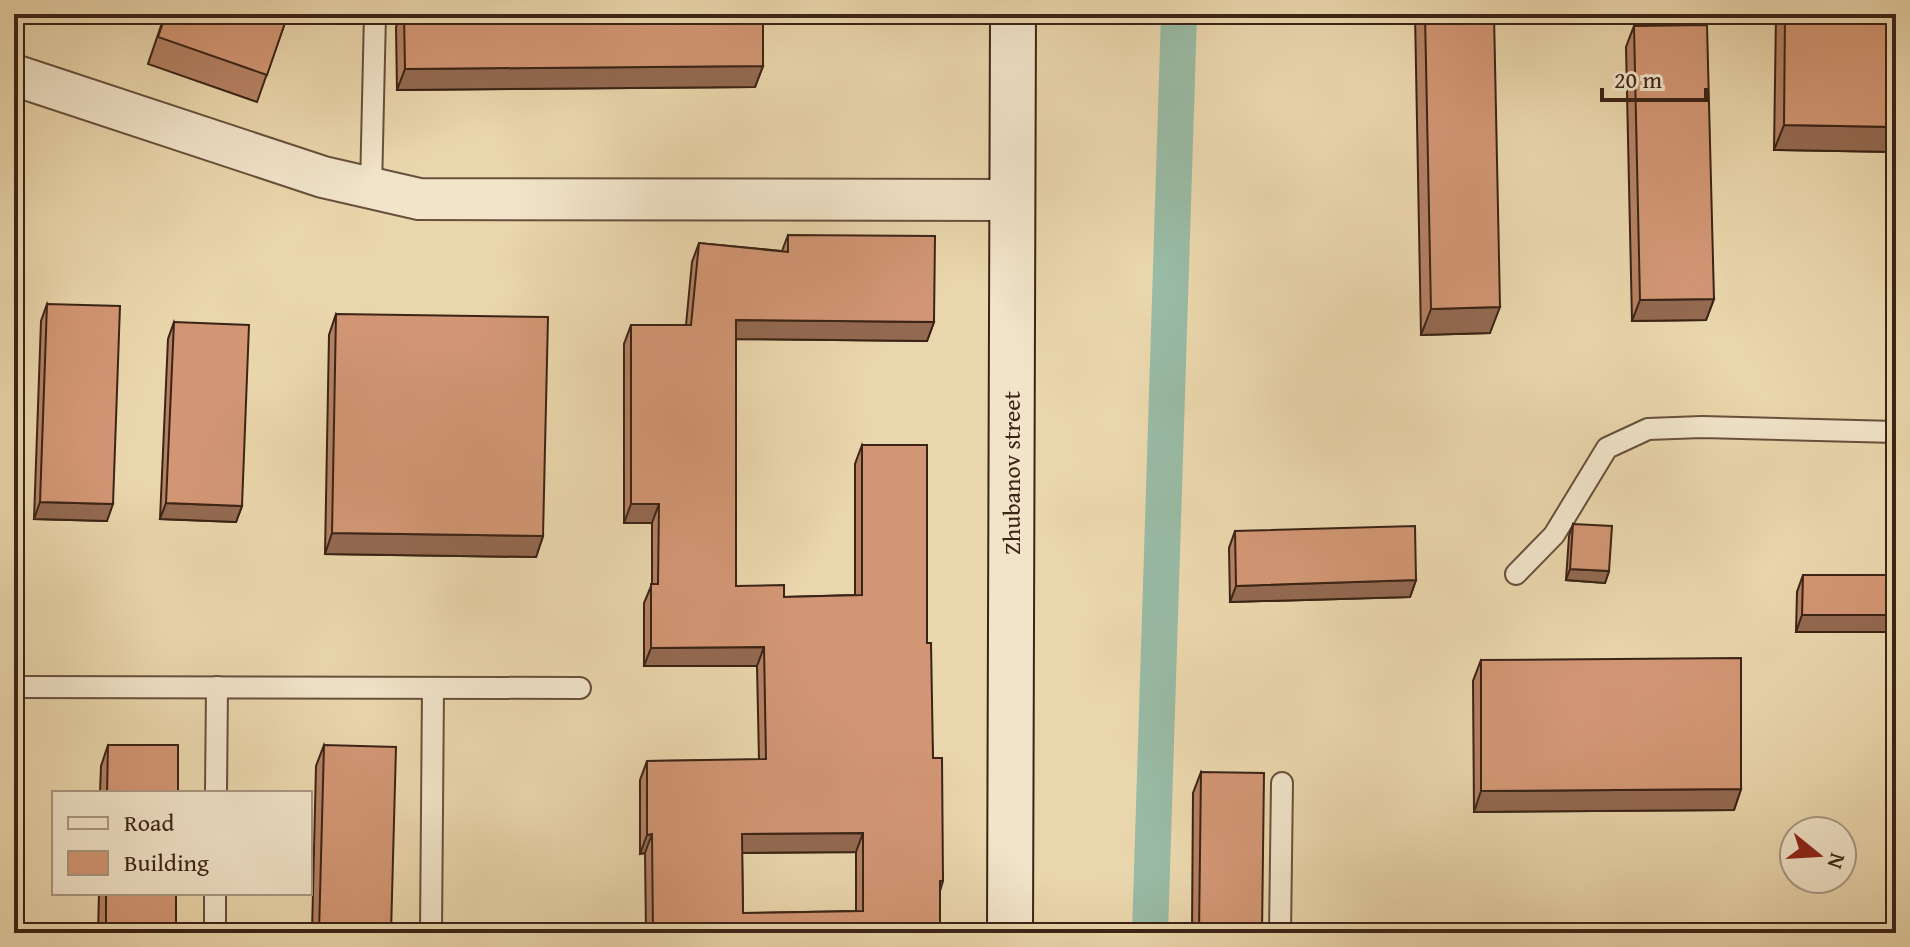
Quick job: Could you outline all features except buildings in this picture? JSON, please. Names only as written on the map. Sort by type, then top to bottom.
[{"type":"main road","name":"Zhubanov street","points":[[1010,933],[1013,14]]},
{"type":"street","points":[[14,75],[323,177],[419,199],[1012,200]]},
{"type":"lane","points":[[371,188],[375,14]]},
{"type":"lane","points":[[1516,574],[1554,535],[1607,448],[1648,429],[1702,427],[1896,432]]},
{"type":"lane","points":[[14,687],[580,688]]},
{"type":"lane","points":[[216,791],[217,687]]},
{"type":"lane","points":[[431,933],[433,688]]},
{"type":"lane","points":[[1280,933],[1282,783]]},
{"type":"lane","points":[[215,895],[215,933]]},
{"type":"waterway","points":[[1150,933],[1179,14]]}]
